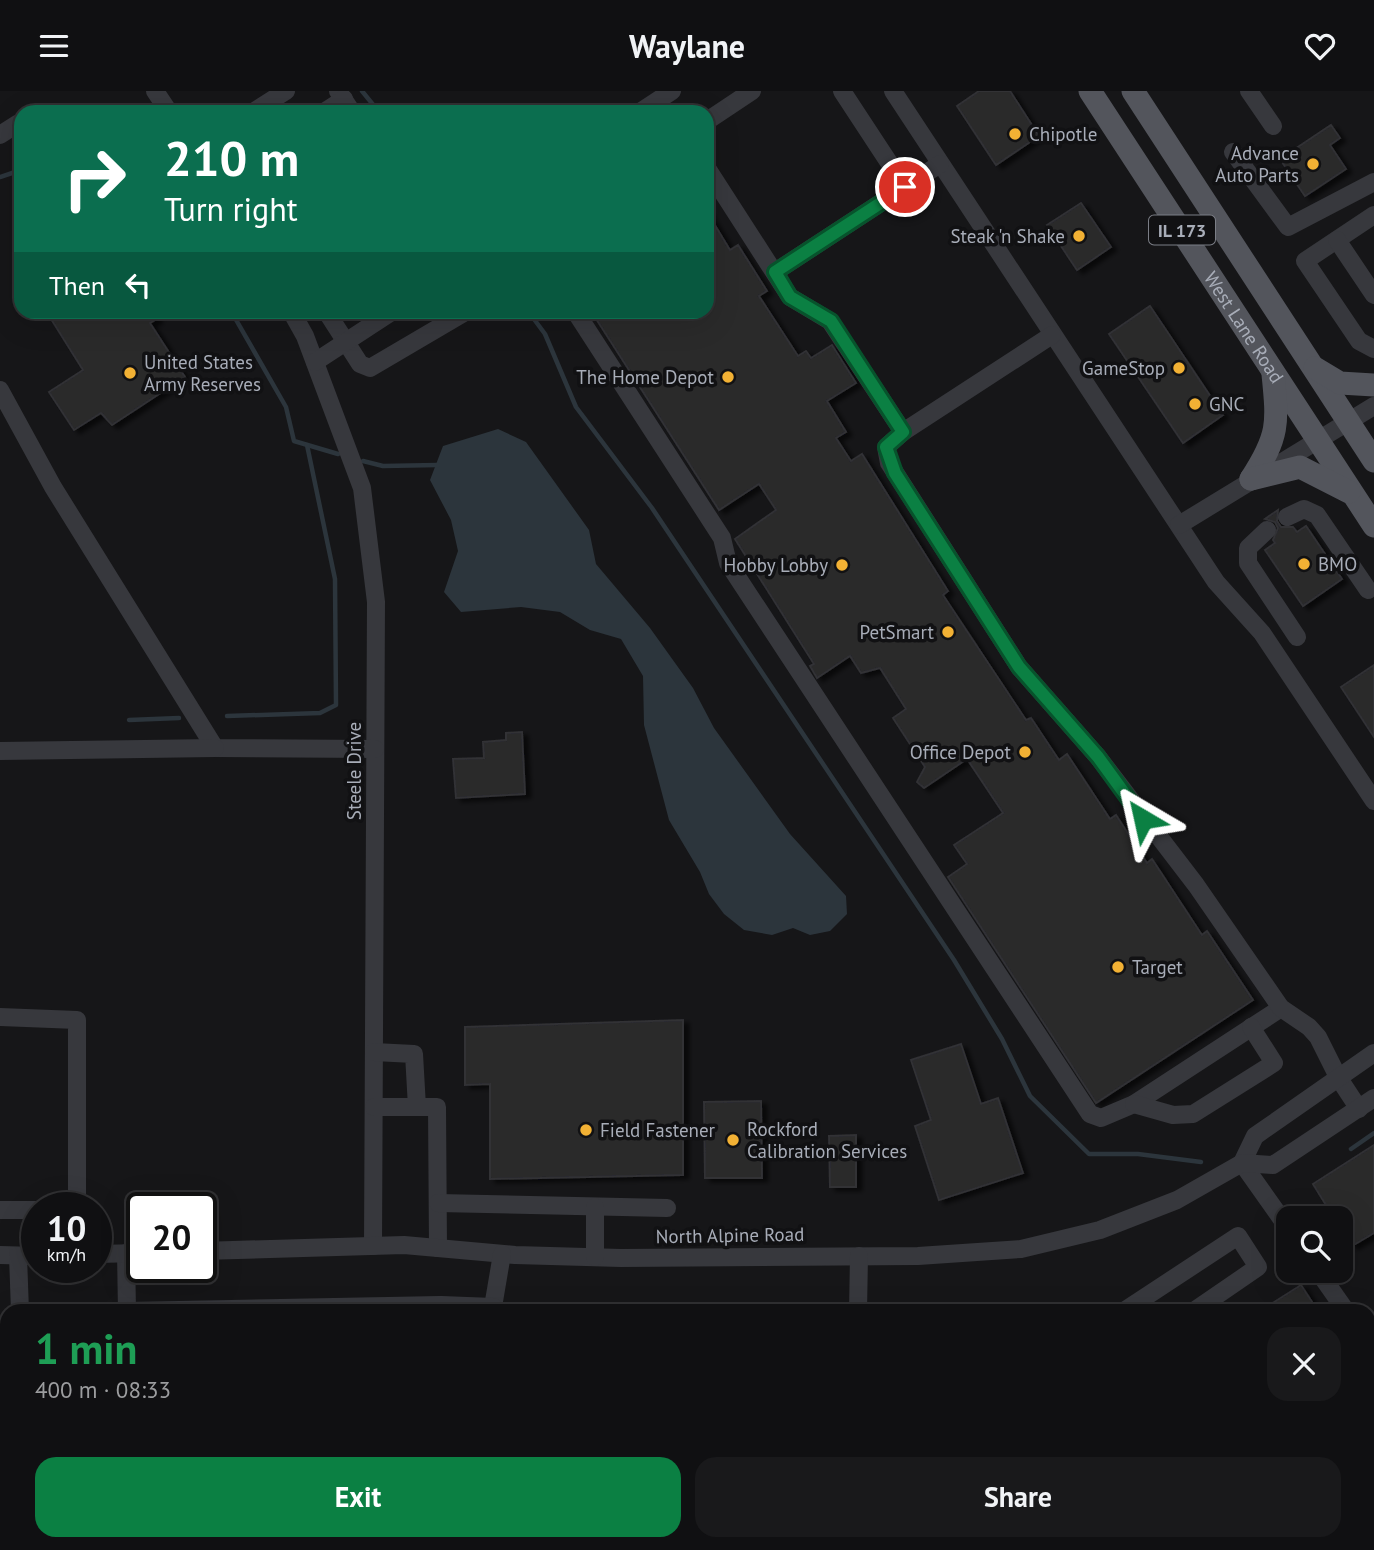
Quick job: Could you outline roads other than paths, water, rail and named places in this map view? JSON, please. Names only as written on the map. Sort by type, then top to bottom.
[{"type":"main road","name":"West Lane Road","points":[[1090,91],[1374,526]]},
{"type":"main road","name":"West Lane Road","points":[[1141,94],[1374,461]]},
{"type":"main road","points":[[1312,366],[1340,383],[1374,385]]},
{"type":"main road","points":[[1251,479],[1274,440],[1277,416],[1273,371]]},
{"type":"main road","points":[[1251,479],[1300,467],[1353,495]]},
{"type":"street","points":[[264,105],[286,91]]},
{"type":"street","points":[[714,116],[752,91]]},
{"type":"street","points":[[842,91],[905,187]]},
{"type":"street","points":[[892,91],[1216,582],[1262,633],[1374,801]]},
{"type":"street","points":[[1249,91],[1273,126]]},
{"type":"street","points":[[1233,152],[1288,227],[1374,182]]},
{"type":"street","points":[[775,272],[940,164]]},
{"type":"street","points":[[714,179],[790,297],[831,321],[903,432]]},
{"type":"street","points":[[1374,215],[1305,261],[1359,341],[1374,349]]},
{"type":"street","points":[[1337,240],[1374,295]]},
{"type":"street","name":"Steele Drive","points":[[296,319],[315,362],[362,488],[376,602],[373,1246]]},
{"type":"street","points":[[331,319],[360,364],[370,368],[453,319]]},
{"type":"street","points":[[315,362],[381,319]]},
{"type":"street","points":[[581,319],[722,538],[728,563],[1090,1114],[1101,1118],[1134,1104],[1281,1008]]},
{"type":"street","points":[[1052,335],[903,432],[886,447],[890,463],[1006,647],[1058,714],[1098,757],[1196,885],[1281,1008],[1309,1027],[1318,1037],[1338,1077],[1359,1108]]},
{"type":"street","points":[[0,390],[53,487],[215,748]]},
{"type":"street","points":[[1179,525],[1316,438],[1349,423],[1374,406]]},
{"type":"street","points":[[1287,517],[1304,509],[1317,515],[1368,590]]},
{"type":"street","points":[[1267,530],[1248,548],[1248,563],[1297,637]]},
{"type":"street","points":[[0,751],[375,749]]},
{"type":"street","points":[[0,1017],[77,1020],[77,1192]]},
{"type":"street","points":[[1134,1104],[1174,1115],[1193,1114],[1274,1063],[1251,1027]]},
{"type":"street","points":[[374,1052],[414,1054],[417,1107]]},
{"type":"street","points":[[1276,1211],[1242,1163],[1255,1136],[1374,1053]]},
{"type":"street","name":"North Alpine Road","points":[[217,1251],[373,1246],[595,1257],[918,1256],[1034,1246],[1100,1230],[1177,1200],[1242,1163],[1273,1165],[1374,1098]]},
{"type":"street","points":[[374,1107],[437,1107],[438,1248]]},
{"type":"street","points":[[438,1203],[667,1207]]},
{"type":"street","points":[[595,1207],[595,1257]]},
{"type":"street","points":[[0,1210],[21,1209]]},
{"type":"street","points":[[1135,1304],[1237,1236],[1258,1268],[1204,1304]]},
{"type":"street","points":[[494,1304],[502,1254]]},
{"type":"street","points":[[858,1304],[859,1255]]},
{"type":"street","points":[[9,1256],[19,1304]]},
{"type":"street","points":[[128,1304],[130,1283]]},
{"type":"street","points":[[1326,1283],[1341,1304]]},
{"type":"waterway","points":[[362,91],[373,105]]},
{"type":"waterway","points":[[0,177],[14,172]]},
{"type":"waterway","points":[[236,319],[286,407],[294,441],[338,454]]},
{"type":"waterway","points":[[534,319],[545,334],[576,407],[652,508],[954,960],[1002,1039],[1030,1096],[1089,1154],[1138,1154],[1201,1162]]},
{"type":"waterway","points":[[227,716],[320,713],[336,705],[335,579],[307,445]]},
{"type":"waterway","points":[[363,461],[383,466],[438,465]]},
{"type":"waterway","points":[[129,720],[179,718]]},
{"type":"waterway","points":[[1351,1149],[1374,1133]]},
{"type":"place","name":"Chipotle","points":[[1015,134]]},
{"type":"place","name":"Advance Auto Parts","points":[[1313,164]]},
{"type":"place","name":"Steak 'n Shake","points":[[1079,236]]},
{"type":"place","name":"GameStop","points":[[1179,368]]},
{"type":"place","name":"United States Army Reserves","points":[[130,373]]},
{"type":"place","name":"The Home Depot","points":[[728,377]]},
{"type":"place","name":"GNC","points":[[1195,404]]},
{"type":"place","name":"BMO","points":[[1304,564]]},
{"type":"place","name":"Hobby Lobby","points":[[842,565]]},
{"type":"place","name":"PetSmart","points":[[948,632]]},
{"type":"place","name":"Office Depot","points":[[1025,752]]},
{"type":"place","name":"Target","points":[[1118,967]]},
{"type":"place","name":"Field Fastener","points":[[586,1130]]},
{"type":"place","name":"Rockford Calibration Services","points":[[733,1140]]}]
